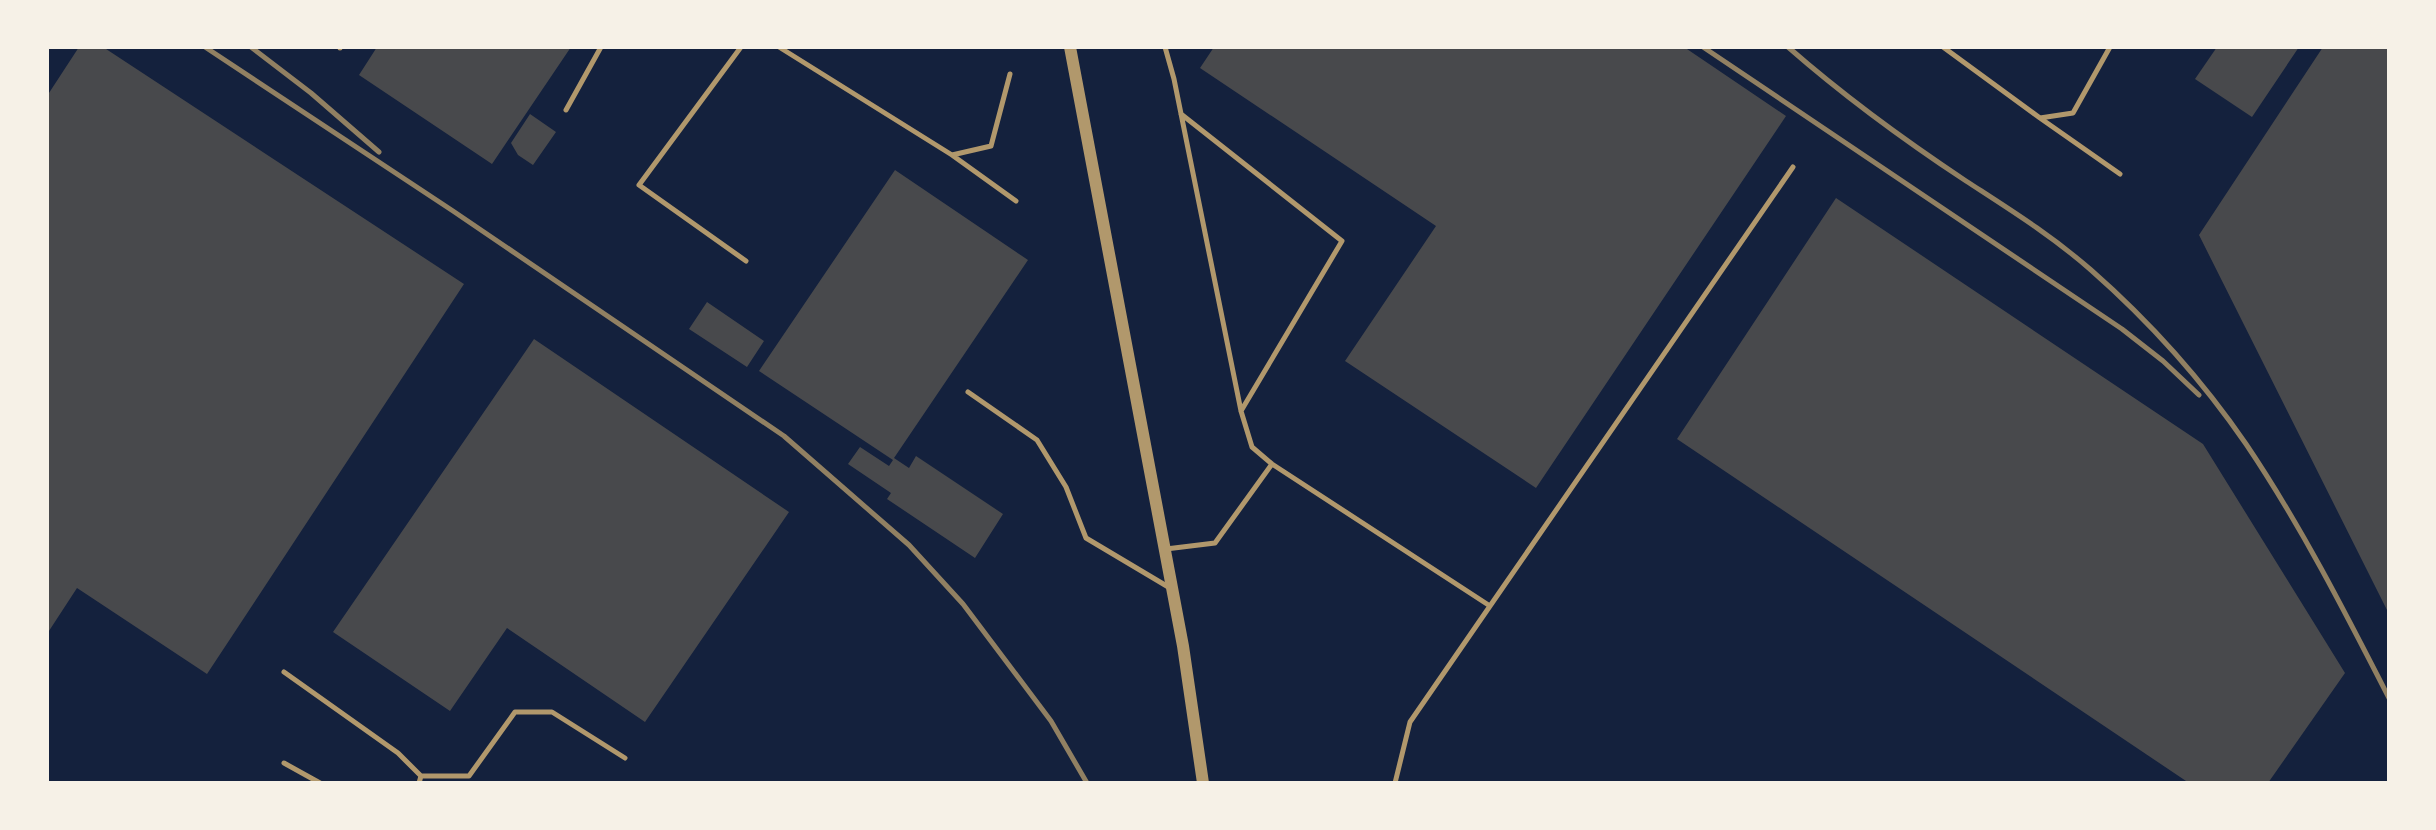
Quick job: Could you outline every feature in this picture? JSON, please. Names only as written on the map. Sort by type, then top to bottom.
[{"type":"street","points":[[1070,47],[1165,550],[1203,783]]},
{"type":"lane","points":[[566,110],[601,47]]},
{"type":"lane","points":[[741,47],[639,185],[746,261]]},
{"type":"lane","points":[[779,47],[952,155],[1016,201]]},
{"type":"lane","points":[[1165,47],[1241,411],[1252,447],[1272,464],[1490,606]]},
{"type":"lane","points":[[1943,47],[2120,174]]},
{"type":"lane","points":[[2040,118],[2073,113],[2110,47]]},
{"type":"lane","points":[[952,155],[991,146],[1010,74]]},
{"type":"lane","points":[[1181,114],[1342,241],[1241,411]]},
{"type":"lane","points":[[1395,783],[1410,722],[1793,167]]},
{"type":"lane","points":[[968,392],[1037,440],[1066,487],[1086,537],[1172,590]]},
{"type":"lane","points":[[1165,550],[1215,543],[1272,464]]},
{"type":"lane","points":[[284,672],[398,753],[421,776],[469,776],[515,712],[552,712],[625,758]]},
{"type":"lane","points":[[284,763],[320,783]]},
{"type":"lane","points":[[419,783],[421,776]]},
{"type":"building","points":[[79,47],[103,47],[464,284],[207,674],[77,588],[47,634],[47,96]]},
{"type":"building","points":[[377,47],[571,47],[492,164],[359,75]]},
{"type":"building","points":[[1214,47],[1684,47],[1786,116],[1536,488],[1345,361],[1436,226],[1200,68]]},
{"type":"building","points":[[2217,47],[2299,47],[2252,117],[2195,79]]},
{"type":"building","points":[[2323,47],[2389,47],[2389,614],[2199,235]]},
{"type":"building","points":[[530,114],[556,132],[533,165],[518,155],[511,143]]},
{"type":"building","points":[[895,170],[1028,260],[894,458],[909,468],[916,456],[1003,514],[975,558],[887,499],[891,493],[848,464],[860,447],[889,466],[893,460],[759,371]]},
{"type":"building","points":[[1836,198],[2203,444],[2345,673],[2268,783],[2189,783],[1677,439]]},
{"type":"building","points":[[707,302],[764,341],[747,367],[689,329]]},
{"type":"building","points":[[534,339],[789,512],[645,722],[507,628],[450,711],[333,632]]},
{"type":"railway","points":[[205,47],[453,211],[784,436],[909,545],[963,604],[1051,721],[1087,783]]},
{"type":"railway","points":[[251,47],[311,93],[379,152]]},
{"type":"railway","points":[[1703,47],[2122,329],[2163,361],[2199,395]]},
{"type":"railway","points":[[1788,47],[1897,134],[2061,245],[2113,289],[2154,331],[2193,374],[2266,474],[2321,569],[2389,698]]}]
